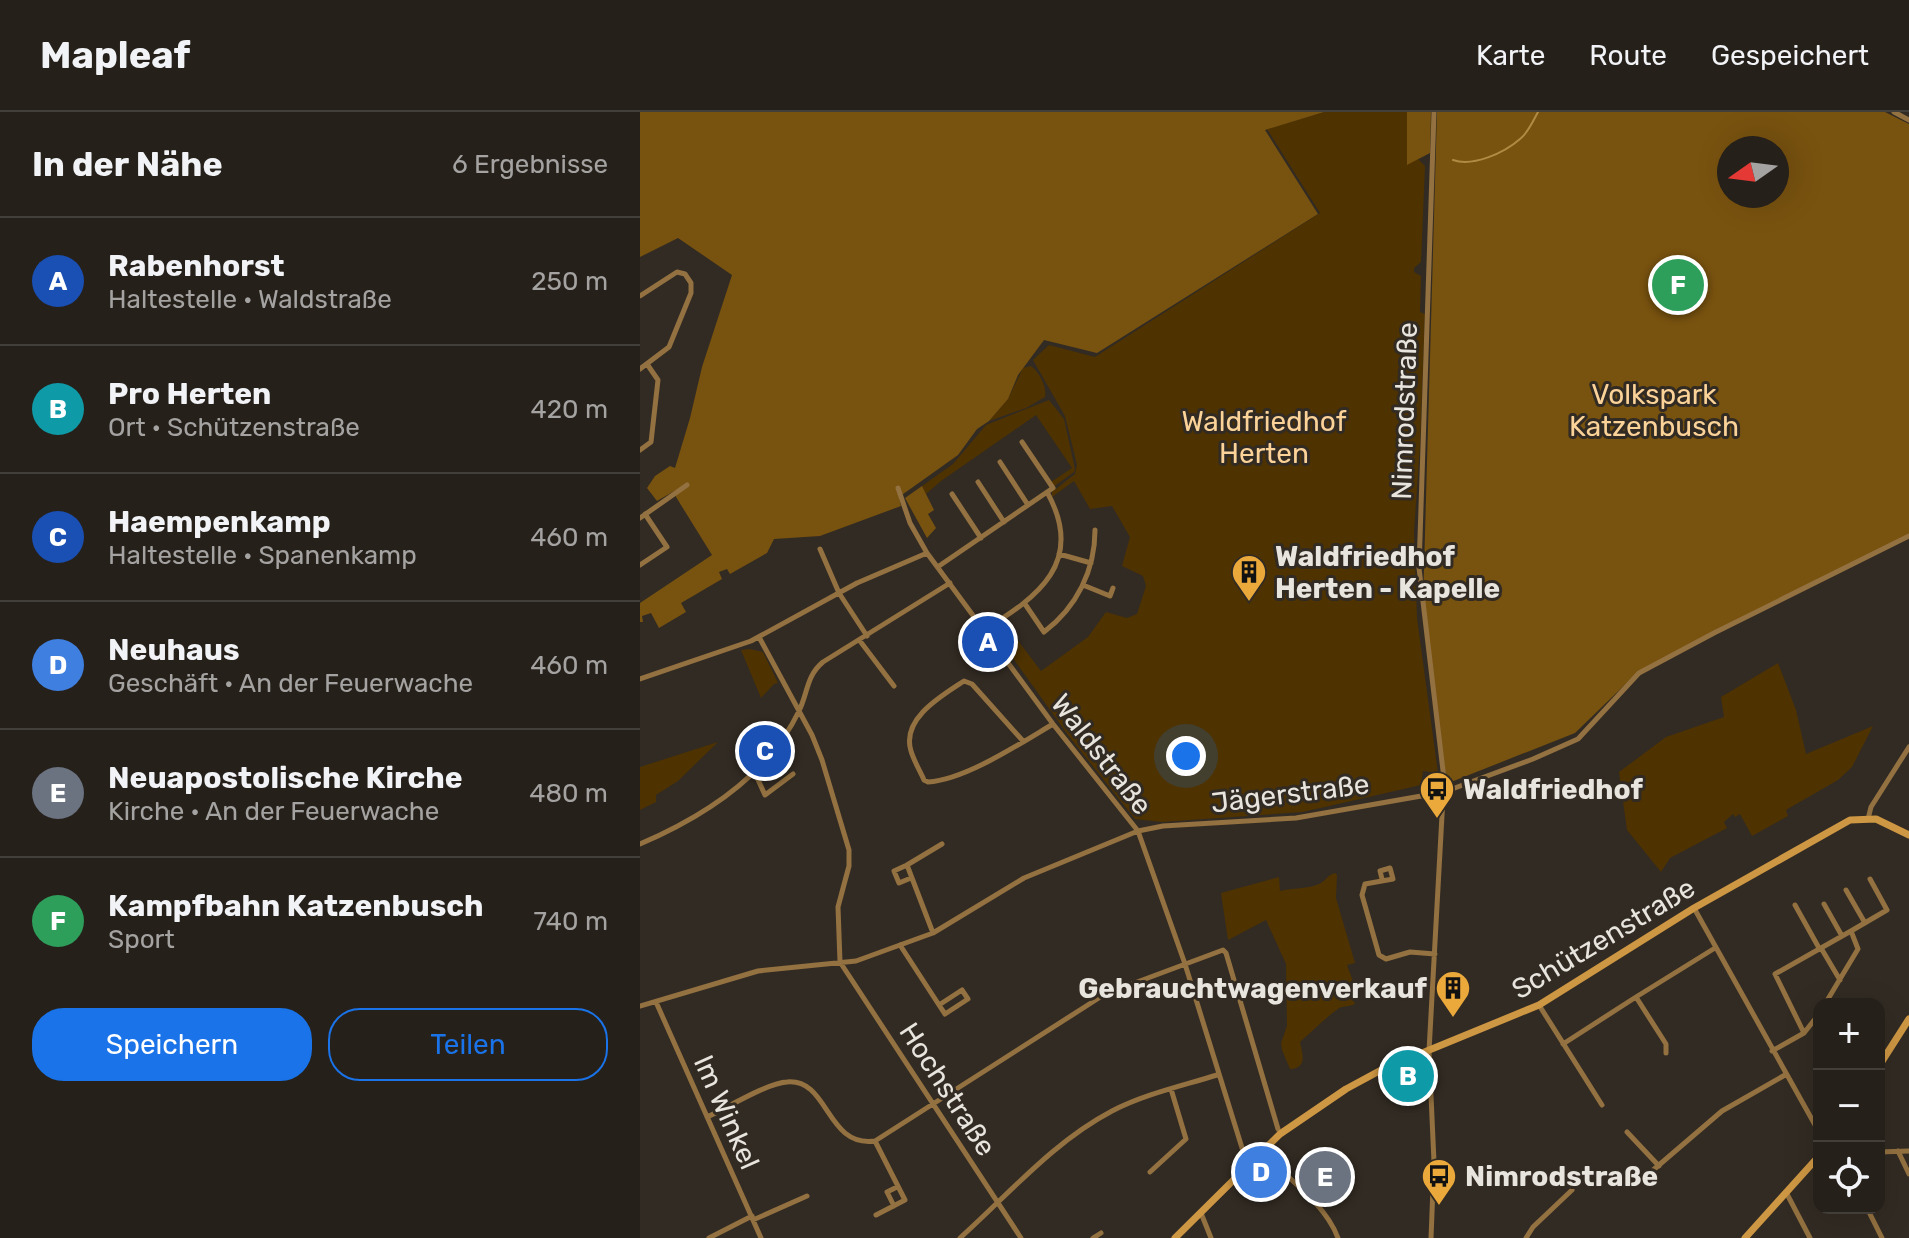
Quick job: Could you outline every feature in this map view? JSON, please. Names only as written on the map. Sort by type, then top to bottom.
[{"type":"main road","points":[[1868,819],[1887,823],[1909,835]]},
{"type":"main road","name":"Schützenstraße","points":[[1175,1238],[1261,1152],[1308,1114],[1356,1083],[1539,1005],[1694,908],[1840,825],[1850,820],[1868,819]]},
{"type":"main road","points":[[1885,1057],[1908,1023]]},
{"type":"main road","points":[[1745,1238],[1813,1163]]},
{"type":"street","name":"Nimrodstraße","points":[[1431,1238],[1434,1162],[1429,1051],[1444,792],[1419,568],[1434,112]]},
{"type":"street","points":[[1894,112],[1909,120]]},
{"type":"street","points":[[640,296],[677,272],[685,274],[691,283],[691,293],[669,347],[640,369]]},
{"type":"street","points":[[640,450],[651,442],[658,385],[656,375],[647,364]]},
{"type":"street","points":[[939,566],[1053,488],[1022,442]]},
{"type":"street","points":[[1000,462],[1028,505]]},
{"type":"street","points":[[978,482],[1004,522]]},
{"type":"street","points":[[640,565],[667,547],[643,516],[687,485]]},
{"type":"street","name":"Waldstraße","points":[[898,488],[910,523],[927,553],[1053,724],[1138,831],[1185,964],[1247,1164]]},
{"type":"street","points":[[984,630],[1025,604],[1039,592],[1049,577],[1059,554],[1060,527],[1047,492]]},
{"type":"street","points":[[952,494],[981,538]]},
{"type":"street","points":[[1025,604],[1044,632],[1062,616],[1083,585],[1091,563],[1095,530]]},
{"type":"street","name":"Jägerstraße","points":[[640,1006],[758,971],[856,961],[933,933],[1024,878],[1138,831],[1163,826],[1296,818],[1444,792],[1578,739],[1639,673],[1909,536]]},
{"type":"street","points":[[820,549],[839,593],[867,636]]},
{"type":"street","points":[[640,679],[759,637],[839,593],[927,553]]},
{"type":"street","points":[[1059,554],[1091,563]]},
{"type":"street","points":[[640,844],[679,828],[728,797],[754,771],[800,710],[806,686],[816,668],[950,583]]},
{"type":"street","points":[[1083,585],[1110,596],[1113,588]]},
{"type":"street","points":[[759,637],[800,710],[822,760],[849,850],[849,866],[838,907],[840,962]]},
{"type":"street","points":[[860,641],[894,686]]},
{"type":"street","points":[[1023,741],[972,684],[964,681],[928,709],[912,726],[909,735],[911,751],[924,780],[928,782],[956,775],[1023,741],[1053,724]]},
{"type":"street","points":[[1868,819],[1871,807],[1909,747]]},
{"type":"street","points":[[754,771],[765,795],[793,774]]},
{"type":"street","points":[[911,878],[899,883],[894,871],[942,844]]},
{"type":"street","points":[[907,865],[933,933]]},
{"type":"street","points":[[1382,879],[1365,884],[1362,895],[1379,955],[1386,959],[1410,952],[1435,954]]},
{"type":"street","points":[[1804,1033],[1775,974],[1887,910],[1870,879]]},
{"type":"street","points":[[1846,890],[1865,923]]},
{"type":"street","points":[[1824,904],[1842,936]]},
{"type":"street","points":[[1795,905],[1840,980]]},
{"type":"street","points":[[1694,908],[1813,1122]]},
{"type":"street","points":[[1829,998],[1858,949],[1851,931]]},
{"type":"street","points":[[900,945],[939,1005],[945,1014],[968,999],[962,990],[939,1005]]},
{"type":"street","points":[[1563,1044],[1715,948]]},
{"type":"street","points":[[707,1117],[777,1084],[793,1082],[811,1090],[843,1132],[860,1141],[875,1141],[1105,994],[1223,950],[1278,1129]]},
{"type":"street","name":"Hochstraße","points":[[840,962],[1021,1238]]},
{"type":"street","points":[[1636,997],[1666,1044],[1666,1053]]},
{"type":"street","name":"Im Winkel","points":[[656,1001],[761,1238]]},
{"type":"street","points":[[1539,1005],[1602,1105]]},
{"type":"street","points":[[1772,1051],[1804,1033],[1813,1022]]},
{"type":"street","points":[[960,1238],[1016,1184],[1094,1121],[1133,1102],[1217,1075]]},
{"type":"street","points":[[1645,1177],[1722,1111],[1785,1075]]},
{"type":"street","points":[[1150,1172],[1186,1139],[1171,1089]]},
{"type":"street","points":[[1627,1132],[1659,1166]]},
{"type":"street","points":[[875,1141],[905,1200],[876,1215]]},
{"type":"street","points":[[1898,1151],[1909,1174]]},
{"type":"street","points":[[1885,1152],[1909,1151]]},
{"type":"street","points":[[1261,1152],[1323,1212],[1333,1224],[1338,1238]]},
{"type":"street","points":[[894,1206],[887,1192],[897,1187]]},
{"type":"street","points":[[1526,1238],[1533,1227],[1572,1190]]},
{"type":"street","points":[[1787,1194],[1810,1238]]},
{"type":"street","points":[[709,1238],[807,1196]]},
{"type":"street","points":[[1201,1212],[1211,1238]]},
{"type":"street","points":[[1870,1214],[1882,1238]]},
{"type":"street","points":[[1093,1238],[1101,1233]]},
{"type":"green space","points":[[640,112],[1324,112],[1265,130],[1318,214],[1097,353],[1044,340],[1018,375],[1008,399],[989,421],[977,429],[958,455],[899,497],[901,506],[820,536],[774,539],[767,553],[730,574],[727,569],[719,572],[722,579],[681,603],[686,612],[659,628],[651,613],[642,616],[643,622],[640,622],[640,603],[712,555],[676,497],[676,490],[657,501],[647,488],[655,476],[670,466],[675,468],[702,367],[732,275],[678,238],[640,257]]},
{"type":"green space","name":"Waldfriedhof Herten","points":[[1324,112],[1407,112],[1408,164],[1418,159],[1425,166],[1421,262],[1414,268],[1414,272],[1421,276],[1420,312],[1425,314],[1414,532],[1417,618],[1438,773],[1423,771],[1421,785],[1303,812],[1162,822],[1135,819],[1068,735],[992,629],[1003,621],[1041,671],[1088,637],[1106,612],[1127,618],[1137,614],[1146,586],[1143,576],[1122,566],[1130,537],[1112,506],[1090,509],[1074,481],[1052,497],[1052,492],[1075,474],[1077,465],[1065,416],[1033,360],[1049,345],[1095,357],[1320,213],[1267,129]]},
{"type":"green space","points":[[1407,112],[1431,112],[1430,153],[1407,165]]},
{"type":"green space","name":"Volkspark Katzenbusch","points":[[1437,112],[1885,112],[1909,124],[1909,536],[1639,671],[1575,733],[1446,784],[1423,604]]},
{"type":"green space","points":[[1031,366],[1042,380],[1045,397],[1026,408],[989,421],[1008,399],[1023,368]]},
{"type":"green space","points":[[1049,400],[1064,419],[1074,472],[1053,487],[1051,482],[1072,468],[1036,415],[926,494],[922,486],[953,464],[986,425]]},
{"type":"green space","points":[[922,486],[934,510],[928,514],[936,528],[927,538],[905,498]]},
{"type":"green space","points":[[741,650],[763,652],[778,683],[761,698]]},
{"type":"green space","points":[[1778,663],[1796,710],[1806,754],[1873,726],[1852,767],[1838,780],[1786,810],[1788,816],[1752,836],[1740,814],[1735,817],[1733,814],[1724,822],[1727,828],[1670,858],[1661,872],[1627,830],[1619,772],[1666,737],[1724,717],[1721,697]]},
{"type":"green space","points":[[718,742],[678,781],[656,795],[656,802],[640,810],[640,767]]},
{"type":"green space","points":[[1335,873],[1336,898],[1355,963],[1347,965],[1354,984],[1350,993],[1355,1004],[1339,1009],[1300,1042],[1301,1063],[1290,1069],[1281,1043],[1287,1026],[1286,964],[1266,920],[1228,940],[1221,893],[1279,877],[1280,891],[1310,887]]},
{"type":"waterway","points":[[1453,160],[1470,162],[1506,149],[1525,134],[1538,112]]},
{"type":"place","name":"Kampfbahn Katzenbusch","points":[[1678,285]]},
{"type":"place","name":"Waldfriedhof Herten - Kapelle","points":[[1249,603]]},
{"type":"place","name":"Rabenhorst","points":[[988,642]]},
{"type":"place","name":"Haempenkamp","points":[[765,751]]},
{"type":"place","name":"Waldfriedhof","points":[[1437,820]]},
{"type":"place","name":"Gebrauchtwagenverkauf","points":[[1453,1019]]},
{"type":"place","name":"Pro Herten","points":[[1408,1076]]},
{"type":"place","name":"Neuhaus","points":[[1261,1172]]},
{"type":"place","name":"Neuapostolische Kirche","points":[[1325,1177]]},
{"type":"place","name":"Nimrodstraße","points":[[1439,1207]]}]
